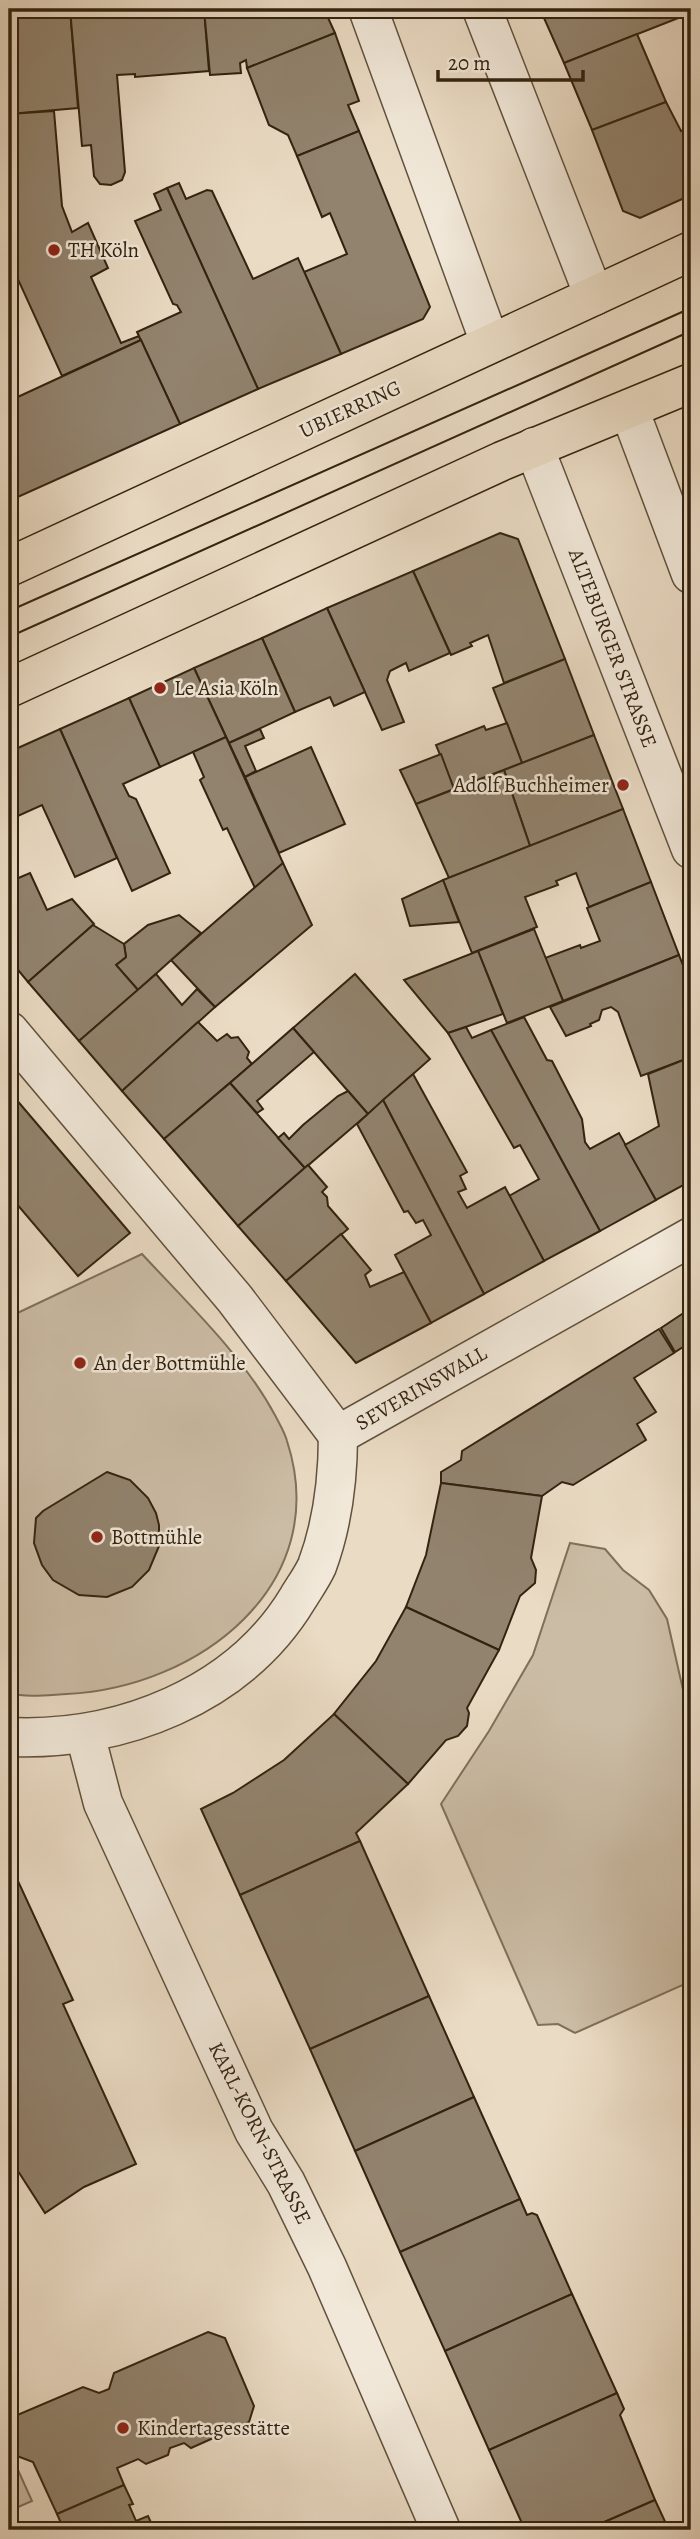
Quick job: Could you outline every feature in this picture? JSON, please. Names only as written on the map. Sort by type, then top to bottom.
[{"type":"main road","name":"UBIERRING","points":[[9,567],[691,251]]},
{"type":"main road","points":[[9,688],[534,447],[691,383]]},
{"type":"street","points":[[368,9],[490,343]]},
{"type":"street","points":[[482,9],[594,296]]},
{"type":"street","points":[[629,409],[691,574]]},
{"type":"street","name":"ALTEBURGER STRASSE","points":[[534,447],[691,849]]},
{"type":"street","points":[[9,1031],[235,1299],[338,1435]]},
{"type":"street","name":"SEVERINSWALL","points":[[9,1737],[85,1734],[150,1716],[210,1688],[253,1655],[289,1614],[316,1569],[331,1522],[338,1478],[338,1435],[691,1237]]},
{"type":"street","name":"KARL-KORN-STRASSE","points":[[85,1734],[103,1803],[254,2131],[286,2183],[327,2267],[441,2530]]},
{"type":"shaded area","points":[[142,1254],[248,1373],[281,1426],[287,1441],[296,1493],[291,1540],[273,1583],[244,1619],[207,1649],[163,1672],[116,1687],[67,1694],[9,1693],[9,1317]]},
{"type":"shaded area","points":[[570,1543],[605,1549],[623,1570],[649,1590],[667,1619],[691,1725],[691,1979],[575,2033],[558,2024],[538,2025],[441,1804],[489,1731],[533,1655]]},
{"type":"shaded area","points":[[9,2450],[32,2501],[9,2511]]},
{"type":"building","points":[[70,9],[78,108],[9,114],[9,10]]},
{"type":"building","points":[[70,9],[204,9],[209,71],[135,77],[135,74],[117,75],[125,172],[122,180],[111,185],[100,184],[94,176],[91,145],[82,146]]},
{"type":"building","points":[[204,9],[324,9],[335,33],[247,68],[246,60],[240,63],[241,73],[210,75]]},
{"type":"building","points":[[540,9],[691,9],[691,13],[564,63]]},
{"type":"building","points":[[335,33],[359,101],[348,105],[359,131],[297,156],[288,135],[269,125],[247,68]]},
{"type":"building","points":[[637,34],[666,102],[592,130],[564,63]]},
{"type":"building","points":[[666,102],[681,131],[691,127],[691,195],[640,218],[623,211],[592,130]]},
{"type":"building","points":[[54,111],[62,206],[72,232],[88,223],[108,268],[91,277],[121,343],[139,336],[141,340],[62,376],[16,275],[9,252],[9,114]]},
{"type":"building","points":[[359,131],[430,307],[423,319],[341,354],[304,272],[347,254],[330,213],[322,217],[297,156]]},
{"type":"building","points":[[179,183],[186,199],[207,190],[212,191],[253,279],[298,258],[341,354],[258,389],[167,188]]},
{"type":"building","points":[[167,188],[258,389],[180,424],[137,332],[181,312],[177,305],[173,304],[135,221],[161,210],[154,194]]},
{"type":"building","points":[[141,340],[180,424],[9,501],[9,401]]},
{"type":"building","points":[[500,533],[518,539],[565,659],[504,683],[488,635],[451,655],[413,571]]},
{"type":"building","points":[[413,571],[450,653],[409,671],[406,663],[390,671],[387,680],[404,722],[382,730],[327,608]]},
{"type":"building","points":[[327,608],[365,692],[334,706],[330,697],[295,712],[262,638]]},
{"type":"building","points":[[262,638],[295,712],[229,743],[194,668]]},
{"type":"building","points":[[565,659],[594,735],[522,763],[493,688]]},
{"type":"building","points":[[194,668],[226,737],[160,767],[129,698]]},
{"type":"building","points":[[129,698],[160,767],[123,784],[129,796],[136,799],[170,873],[132,891],[60,729]]},
{"type":"building","points":[[507,723],[522,763],[454,789],[436,745],[484,726],[486,730]]},
{"type":"building","points":[[60,729],[117,858],[75,877],[42,805],[9,820],[9,752]]},
{"type":"building","points":[[260,729],[264,738],[245,746],[256,771],[245,777],[229,743]]},
{"type":"building","points":[[594,735],[623,809],[530,846],[504,770]]},
{"type":"building","points":[[226,737],[283,863],[255,888],[227,828],[223,830],[200,780],[204,777],[193,752]]},
{"type":"building","points":[[311,747],[345,824],[279,853],[245,777]]},
{"type":"building","points":[[441,754],[454,789],[416,804],[400,770]]},
{"type":"building","points":[[504,770],[530,846],[449,878],[416,804]]},
{"type":"building","points":[[623,809],[651,882],[589,907],[576,873],[556,881],[558,885],[525,897],[537,927],[472,953],[443,880]]},
{"type":"building","points":[[283,863],[312,925],[215,1007],[171,960]]},
{"type":"building","points":[[30,873],[47,910],[72,899],[94,924],[28,982],[9,959],[9,882]]},
{"type":"building","points":[[443,880],[459,922],[410,926],[402,899]]},
{"type":"building","points":[[651,882],[679,955],[563,1001],[545,958],[600,941],[587,908]]},
{"type":"building","points":[[179,915],[201,933],[138,990],[116,965],[126,957],[124,944],[148,925]]},
{"type":"building","points":[[93,925],[124,944],[126,957],[116,965],[138,990],[79,1041],[28,982]]},
{"type":"building","points":[[534,929],[563,1001],[507,1023],[478,951]]},
{"type":"building","points":[[478,951],[503,1014],[448,1033],[404,980]]},
{"type":"building","points":[[679,955],[691,986],[691,1057],[641,1076],[618,1012],[611,1007],[602,1010],[599,1020],[590,1024],[591,1026],[566,1036],[550,1007]]},
{"type":"building","points":[[156,974],[182,1005],[197,989],[215,1007],[122,1091],[79,1041]]},
{"type":"building","points":[[355,974],[430,1059],[368,1114],[293,1028]]},
{"type":"building","points":[[524,1017],[547,1060],[552,1061],[582,1119],[585,1142],[590,1149],[619,1133],[656,1200],[600,1231],[491,1030]]},
{"type":"building","points":[[198,1022],[217,1041],[227,1034],[231,1038],[238,1037],[249,1052],[247,1058],[252,1064],[164,1139],[122,1091]]},
{"type":"building","points":[[466,1027],[472,1038],[491,1030],[600,1231],[544,1261],[509,1196],[539,1179],[520,1145],[514,1148],[448,1033]]},
{"type":"building","points":[[293,1028],[314,1052],[257,1101],[263,1109],[257,1113],[230,1083]]},
{"type":"building","points":[[691,1057],[691,1181],[656,1200],[625,1145],[659,1126],[648,1074]]},
{"type":"building","points":[[413,1074],[467,1172],[460,1176],[466,1189],[458,1192],[467,1208],[505,1187],[544,1261],[484,1294],[383,1100]]},
{"type":"building","points":[[230,1083],[305,1168],[238,1226],[164,1139]]},
{"type":"building","points":[[9,1091],[130,1233],[78,1276],[16,1203],[9,1206]]},
{"type":"building","points":[[348,1091],[368,1114],[305,1168],[278,1138],[284,1133],[289,1139],[338,1096]]},
{"type":"building","points":[[383,1100],[484,1294],[431,1323],[395,1255],[431,1235],[423,1220],[416,1223],[408,1211],[404,1212],[357,1124]]},
{"type":"building","points":[[308,1165],[327,1187],[322,1192],[327,1197],[328,1206],[348,1229],[286,1281],[238,1226]]},
{"type":"building","points":[[341,1234],[371,1270],[365,1275],[370,1287],[404,1272],[431,1323],[356,1363],[286,1281]]},
{"type":"building","points":[[691,1308],[691,1342],[675,1352],[661,1328]]},
{"type":"building","points":[[659,1329],[674,1353],[634,1378],[656,1412],[637,1424],[646,1440],[573,1485],[562,1482],[542,1496],[441,1483],[441,1472],[461,1460],[462,1451]]},
{"type":"building","name":"Bottmühle","points":[[107,1472],[130,1480],[148,1498],[159,1525],[159,1546],[149,1570],[132,1587],[107,1597],[79,1595],[53,1580],[42,1565],[34,1543],[36,1518]]},
{"type":"building","points":[[441,1483],[542,1496],[531,1558],[536,1570],[535,1583],[520,1596],[499,1650],[406,1607],[426,1555]]},
{"type":"building","points":[[406,1607],[499,1650],[467,1708],[467,1726],[458,1736],[446,1740],[408,1784],[334,1714],[376,1661]]},
{"type":"building","points":[[334,1714],[408,1784],[356,1833],[360,1841],[240,1895],[201,1809],[233,1793],[284,1760]]},
{"type":"building","points":[[360,1841],[429,1996],[310,2049],[240,1895]]},
{"type":"building","points":[[9,1868],[18,1881],[73,2000],[63,2004],[136,2164],[84,2187],[45,2213],[9,2157]]},
{"type":"building","points":[[429,1996],[474,2097],[355,2151],[310,2049]]},
{"type":"building","points":[[474,2097],[520,2199],[400,2252],[355,2151]]},
{"type":"building","points":[[520,2199],[527,2215],[537,2215],[572,2294],[445,2351],[400,2252]]},
{"type":"building","points":[[572,2294],[617,2393],[489,2450],[445,2351]]},
{"type":"building","name":"Kindertagesstätte","points":[[208,2332],[225,2338],[254,2406],[249,2422],[191,2448],[184,2443],[170,2448],[168,2455],[146,2464],[138,2459],[117,2468],[124,2485],[57,2514],[33,2462],[17,2456],[9,2436],[15,2416],[83,2387],[99,2393],[109,2389],[114,2373]]},
{"type":"building","points":[[617,2393],[624,2409],[620,2415],[655,2500],[586,2530],[525,2530],[489,2450]]},
{"type":"building","points":[[124,2485],[133,2504],[129,2505],[136,2521],[148,2516],[154,2529],[158,2527],[160,2530],[64,2530],[57,2514]]},
{"type":"building","points":[[655,2500],[669,2530],[586,2530]]},
{"type":"tram line","points":[[9,611],[691,308]]},
{"type":"tram line","points":[[9,637],[691,331]]},
{"type":"place","name":"TH Köln","points":[[54,250]]},
{"type":"place","name":"Le Asia Köln","points":[[160,688]]},
{"type":"place","name":"Adolf Buchheimer","points":[[623,785]]},
{"type":"place","name":"An der Bottmühle","points":[[80,1363]]},
{"type":"place","name":"Bottmühle","points":[[97,1537]]},
{"type":"place","name":"Kindertagesstätte","points":[[123,2428]]}]
